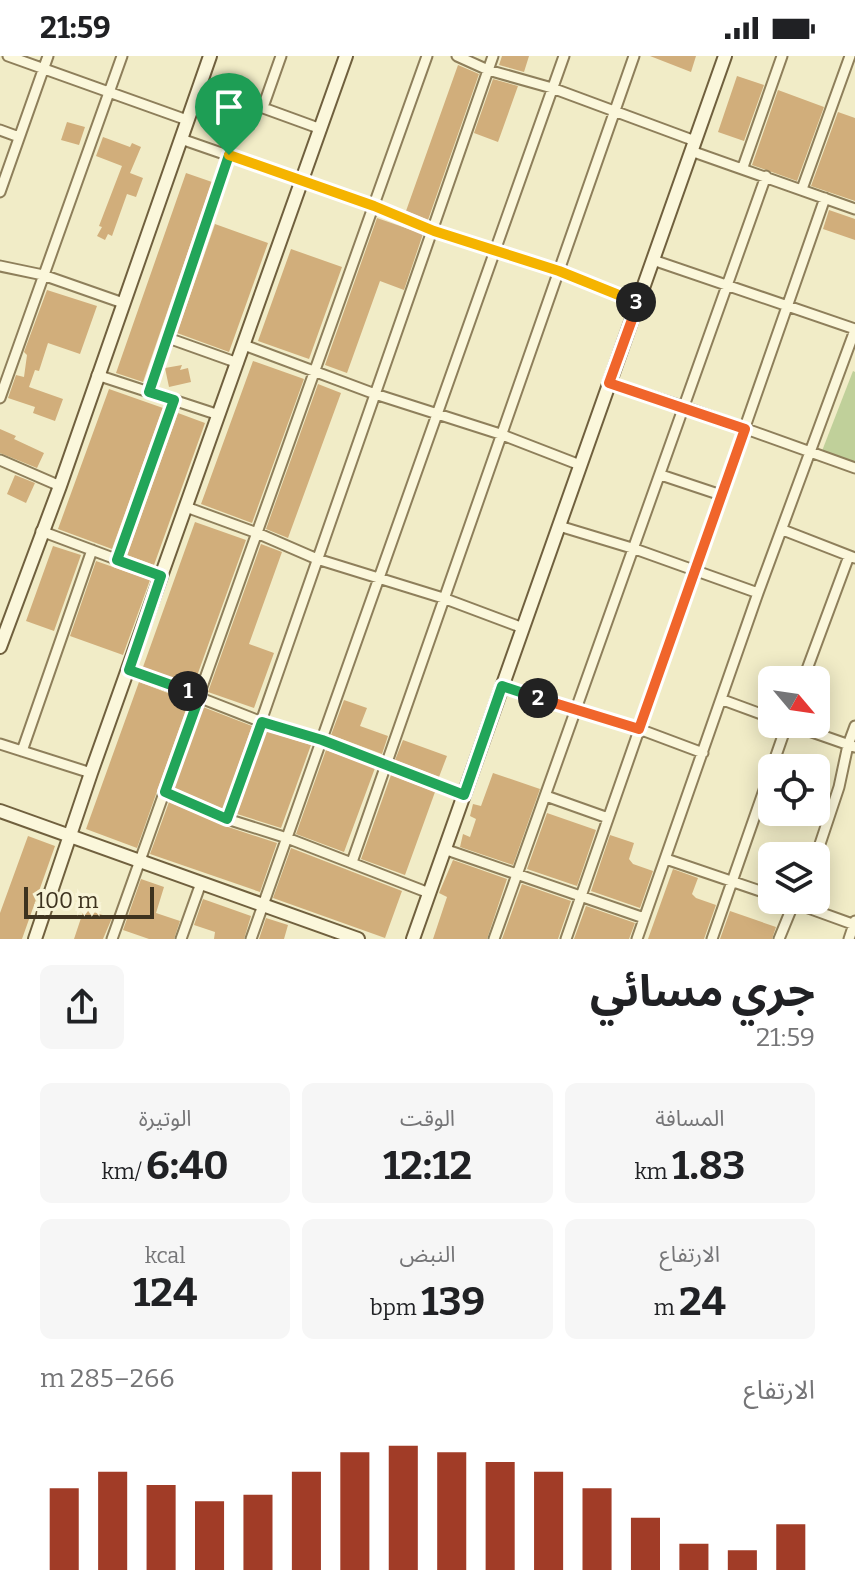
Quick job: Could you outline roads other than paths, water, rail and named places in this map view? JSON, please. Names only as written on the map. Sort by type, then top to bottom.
[{"type":"street","points":[[8,56],[187,120]]},
{"type":"street","points":[[0,192],[48,56]]},
{"type":"street","points":[[0,398],[122,56]]},
{"type":"street","points":[[0,647],[60,486],[210,56]]},
{"type":"street","points":[[263,107],[281,56]]},
{"type":"street","points":[[35,939],[346,56]]},
{"type":"street","points":[[112,939],[427,56]]},
{"type":"street","points":[[457,56],[488,70],[615,110],[743,167],[855,209]]},
{"type":"street","points":[[227,819],[493,56]]},
{"type":"street","points":[[251,939],[564,56]]},
{"type":"street","points":[[352,862],[634,56]]},
{"type":"street","points":[[413,939],[725,56]]},
{"type":"street","points":[[743,167],[782,56]]},
{"type":"street","points":[[802,189],[850,56]]},
{"type":"street","points":[[200,85],[321,129]]},
{"type":"street","points":[[0,130],[19,137]]},
{"type":"street","points":[[181,139],[374,206],[434,231],[559,271],[638,303]]},
{"type":"street","points":[[149,392],[229,155]]},
{"type":"street","points":[[494,939],[766,176]]},
{"type":"street","points":[[566,939],[825,198]]},
{"type":"street","points":[[637,939],[758,593],[855,330],[653,260]]},
{"type":"street","points":[[0,266],[43,275],[123,303]]},
{"type":"street","points":[[168,338],[238,363]]},
{"type":"street","points":[[244,345],[580,465]]},
{"type":"street","points":[[97,375],[219,415]]},
{"type":"street","points":[[609,383],[855,468]]},
{"type":"street","points":[[117,560],[174,400]]},
{"type":"street","points":[[0,460],[60,486]]},
{"type":"street","points":[[661,475],[721,495]]},
{"type":"street","points":[[186,507],[317,559],[443,598],[523,628]]},
{"type":"street","points":[[559,526],[635,549],[758,593]]},
{"type":"street","points":[[783,530],[852,557],[809,666]]},
{"type":"street","points":[[41,531],[161,576]]},
{"type":"street","points":[[22,751],[92,550]]},
{"type":"street","points":[[129,670],[464,795]]},
{"type":"street","points":[[502,686],[639,729],[703,753]]},
{"type":"street","points":[[723,700],[758,713]]},
{"type":"street","points":[[821,842],[852,746],[855,726]]},
{"type":"street","points":[[712,939],[783,738]]},
{"type":"street","points":[[829,738],[852,746]]},
{"type":"street","points":[[0,744],[91,773]]},
{"type":"street","points":[[165,792],[227,819],[287,838],[429,893]]},
{"type":"street","points":[[546,796],[608,818]]},
{"type":"street","points":[[0,811],[263,905],[322,933],[358,939]]},
{"type":"street","points":[[444,849],[644,918]]},
{"type":"street","points":[[666,859],[758,890]]},
{"type":"street","points":[[181,939],[201,883]]},
{"type":"street","points":[[779,939],[788,914]]},
{"type":"street","points":[[829,914],[855,923],[849,939]]}]
